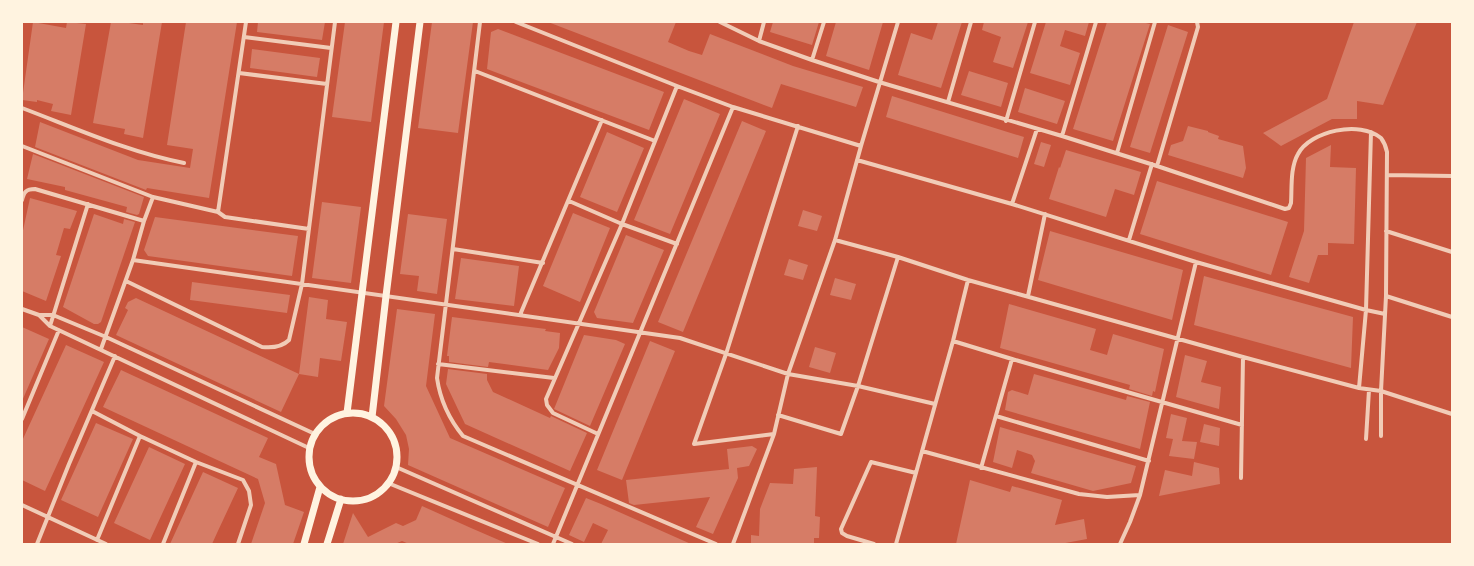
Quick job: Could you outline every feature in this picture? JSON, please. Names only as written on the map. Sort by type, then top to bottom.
[{"type":"main road","points":[[346,413],[396,22]]},
{"type":"main road","points":[[372,417],[420,22]]},
{"type":"main road","points":[[346,413],[361,414],[372,417],[384,425],[393,438],[397,451],[396,467],[388,483],[379,493],[367,499],[354,501],[341,499],[329,494],[314,478],[308,461],[309,448],[315,434],[328,420],[346,413]]},
{"type":"main road","points":[[304,544],[320,486]]},
{"type":"main road","points":[[327,544],[341,499]]},
{"type":"street","points":[[218,212],[246,22]]},
{"type":"street","points":[[126,281],[262,347],[285,344],[289,340],[302,284],[335,22]]},
{"type":"street","points":[[480,22],[447,304],[438,364],[437,378],[443,402],[451,419],[463,436],[716,544]]},
{"type":"street","points":[[516,22],[733,107],[861,146]]},
{"type":"street","points":[[720,22],[759,41],[812,60],[879,82],[1118,153],[1285,209],[1289,208],[1291,203],[1294,162],[1298,153],[1304,147],[1326,133],[1338,130],[1352,128],[1371,132],[1381,139],[1387,152],[1386,296],[1381,391],[1381,436]]},
{"type":"street","points":[[759,41],[764,22]]},
{"type":"street","points":[[812,60],[824,22]]},
{"type":"street","points":[[733,544],[774,434],[788,374],[835,240],[879,82],[898,22]]},
{"type":"street","points":[[948,102],[971,22]]},
{"type":"street","points":[[1006,120],[1035,22]]},
{"type":"street","points":[[1062,136],[1096,22]]},
{"type":"street","points":[[1118,153],[1155,22]]},
{"type":"street","points":[[1128,240],[1154,165],[1198,27],[1197,22]]},
{"type":"street","points":[[244,37],[331,48]]},
{"type":"street","points":[[475,71],[655,141]]},
{"type":"street","points":[[239,73],[327,84]]},
{"type":"street","points":[[598,434],[553,413],[547,405],[546,399],[622,224],[677,86]]},
{"type":"street","points":[[552,544],[733,107]]},
{"type":"street","points":[[22,108],[137,151],[159,158],[184,162]]},
{"type":"street","points":[[520,314],[543,263],[602,120]]},
{"type":"street","points":[[774,434],[694,444],[726,354],[798,126]]},
{"type":"street","points":[[1012,204],[1037,129]]},
{"type":"street","points":[[1359,388],[1366,310],[1371,132]]},
{"type":"street","points":[[22,146],[153,197],[218,212],[225,217],[309,229]]},
{"type":"street","points":[[857,160],[1012,204],[1196,262],[1385,314]]},
{"type":"street","points":[[1387,175],[1452,176]]},
{"type":"street","points":[[22,200],[24,193],[27,190],[35,189],[144,222]]},
{"type":"street","points":[[101,349],[126,281],[153,197]]},
{"type":"street","points":[[569,201],[622,224],[677,244]]},
{"type":"street","points":[[50,326],[88,204]]},
{"type":"street","points":[[1028,296],[1045,214]]},
{"type":"street","points":[[1386,231],[1452,252]]},
{"type":"street","points":[[835,240],[898,257],[968,280],[1243,357],[1359,388],[1381,391],[1452,414]]},
{"type":"street","points":[[453,249],[543,263]]},
{"type":"street","points":[[778,415],[841,434],[858,386],[898,257]]},
{"type":"street","points":[[133,260],[680,338],[788,374],[858,386],[935,404]]},
{"type":"street","points":[[1120,544],[1140,495],[1196,262]]},
{"type":"street","points":[[896,544],[953,341],[968,280]]},
{"type":"street","points":[[1386,296],[1452,317]]},
{"type":"street","points":[[22,309],[39,315],[53,315],[106,337],[315,434]]},
{"type":"street","points":[[39,315],[50,326],[309,448]]},
{"type":"street","points":[[22,419],[59,330]]},
{"type":"street","points":[[953,341],[1242,425]]},
{"type":"street","points":[[37,544],[115,356]]},
{"type":"street","points":[[1241,478],[1243,357]]},
{"type":"street","points":[[981,468],[1012,359]]},
{"type":"street","points":[[438,364],[554,378]]},
{"type":"street","points":[[1366,439],[1369,390]]},
{"type":"street","points":[[92,411],[140,436],[196,462],[243,480],[251,496],[251,504],[238,544]]},
{"type":"street","points":[[996,416],[1149,461]]},
{"type":"street","points":[[97,540],[140,436]]},
{"type":"street","points":[[922,451],[1079,494],[1107,497],[1140,495]]},
{"type":"street","points":[[163,544],[196,462]]},
{"type":"street","points":[[874,544],[847,536],[842,533],[842,529],[872,462],[916,473]]},
{"type":"street","points":[[396,467],[572,544]]},
{"type":"street","points":[[388,483],[538,544]]},
{"type":"street","points":[[22,505],[106,544]]},
{"type":"building","points":[[33,22],[66,28],[67,22],[86,24],[71,115],[51,111],[53,104],[37,100],[37,102],[22,100]]},
{"type":"building","points":[[111,22],[143,25],[143,22],[162,22],[143,138],[124,134],[125,129],[93,123]]},
{"type":"building","points":[[186,22],[237,22],[209,198],[147,188],[146,190],[35,147],[40,122],[138,160],[190,168],[193,149],[167,145]]},
{"type":"building","points":[[258,22],[325,22],[322,40],[257,32]]},
{"type":"building","points":[[345,22],[384,22],[371,122],[332,117]]},
{"type":"building","points":[[432,22],[473,22],[458,133],[418,128]]},
{"type":"building","points":[[548,22],[676,22],[668,42],[689,51],[702,55],[710,34],[793,66],[863,87],[856,107],[781,84],[772,108]]},
{"type":"building","points":[[773,22],[819,22],[812,45],[770,32]]},
{"type":"building","points":[[836,22],[883,22],[869,70],[826,56]]},
{"type":"building","points":[[938,22],[962,22],[941,88],[898,75],[911,33],[932,40]]},
{"type":"building","points":[[984,22],[1028,22],[1013,68],[993,62],[1001,37],[982,30]]},
{"type":"building","points":[[1046,22],[1089,22],[1085,36],[1065,30],[1060,46],[1080,53],[1070,85],[1030,73]]},
{"type":"building","points":[[1107,22],[1142,22],[1150,24],[1113,141],[1073,129]]},
{"type":"building","points":[[1354,22],[1417,22],[1383,105],[1357,101],[1357,119],[1332,119],[1281,146],[1263,133],[1327,99]]},
{"type":"building","points":[[1168,25],[1188,32],[1150,153],[1130,147]]},
{"type":"building","points":[[498,29],[664,92],[649,130],[487,69],[491,32]]},
{"type":"building","points":[[252,49],[320,58],[317,77],[250,68]]},
{"type":"building","points":[[969,71],[1008,83],[1001,107],[961,95]]},
{"type":"building","points":[[1025,88],[1065,101],[1057,124],[1018,112]]},
{"type":"building","points":[[892,96],[1024,137],[1018,158],[886,117]]},
{"type":"building","points":[[684,99],[720,114],[670,234],[634,220]]},
{"type":"building","points":[[742,121],[766,131],[683,332],[658,322]]},
{"type":"building","points":[[1188,126],[1208,131],[1219,136],[1218,139],[1243,146],[1246,168],[1243,178],[1168,155],[1171,145],[1183,141]]},
{"type":"building","points":[[607,132],[644,148],[617,212],[580,197]]},
{"type":"building","points":[[1041,142],[1051,145],[1044,167],[1034,164]]},
{"type":"building","points":[[1331,145],[1330,167],[1356,168],[1354,244],[1328,243],[1328,255],[1318,255],[1309,283],[1289,277],[1304,231],[1306,158]]},
{"type":"building","points":[[1066,150],[1141,172],[1134,195],[1115,189],[1106,217],[1049,199]]},
{"type":"building","points":[[33,154],[144,197],[139,214],[137,215],[126,212],[127,207],[65,190],[65,187],[27,179]]},
{"type":"building","points":[[1157,181],[1288,222],[1271,275],[1140,234]]},
{"type":"building","points":[[30,198],[77,211],[70,229],[64,228],[56,255],[61,256],[46,301],[22,291],[22,235]]},
{"type":"building","points":[[322,202],[361,207],[351,283],[312,278]]},
{"type":"building","points":[[803,210],[822,216],[817,231],[798,226]]},
{"type":"building","points":[[573,213],[610,228],[580,302],[543,286]]},
{"type":"building","points":[[94,214],[123,224],[124,219],[135,222],[101,322],[98,324],[94,324],[63,307]]},
{"type":"building","points":[[408,214],[447,219],[437,294],[417,291],[419,276],[400,274]]},
{"type":"building","points":[[155,217],[298,236],[292,276],[148,256],[144,250]]},
{"type":"building","points":[[1050,231],[1183,270],[1172,320],[1038,280]]},
{"type":"building","points":[[626,235],[664,250],[633,323],[597,318],[594,312]]},
{"type":"building","points":[[461,258],[519,266],[514,306],[455,299]]},
{"type":"building","points":[[789,259],[808,265],[803,280],[784,275]]},
{"type":"building","points":[[1204,276],[1353,317],[1351,368],[1194,325]]},
{"type":"building","points":[[835,278],[856,284],[851,300],[830,295]]},
{"type":"building","points":[[192,282],[290,295],[287,313],[190,300]]},
{"type":"building","points":[[309,297],[328,300],[326,319],[347,322],[341,361],[320,358],[318,377],[299,374]]},
{"type":"building","points":[[136,298],[299,374],[281,412],[116,335],[128,310],[125,308],[128,302]]},
{"type":"building","points":[[1009,304],[1096,329],[1090,350],[1107,355],[1113,334],[1164,349],[1155,392],[1153,391],[1152,396],[1129,389],[1130,385],[1000,348]]},
{"type":"building","points":[[397,309],[435,314],[426,386],[450,438],[565,488],[548,527],[408,465],[409,449],[406,435],[396,419],[384,406]]},
{"type":"building","points":[[452,317],[546,329],[545,331],[560,333],[559,348],[548,370],[489,362],[488,367],[449,362],[449,356],[447,356]]},
{"type":"building","points":[[22,327],[49,339],[22,401]]},
{"type":"building","points":[[584,335],[616,340],[625,344],[590,426],[554,409]]},
{"type":"building","points":[[650,341],[675,351],[622,480],[597,470]]},
{"type":"building","points":[[66,345],[104,362],[45,491],[22,480],[22,441]]},
{"type":"building","points":[[815,347],[836,353],[830,373],[809,367]]},
{"type":"building","points":[[1185,355],[1207,361],[1201,382],[1221,387],[1219,409],[1176,397]]},
{"type":"building","points":[[448,369],[487,374],[487,380],[493,392],[587,433],[570,471],[465,424],[446,384]]},
{"type":"building","points":[[121,370],[268,438],[259,457],[276,464],[285,505],[304,512],[293,544],[251,544],[265,503],[258,479],[103,407]]},
{"type":"building","points":[[1034,374],[1126,400],[1127,396],[1150,402],[1140,449],[1005,410],[1008,392],[1012,390],[1028,395]]},
{"type":"building","points":[[1171,414],[1187,418],[1182,441],[1197,442],[1194,459],[1169,456],[1173,439],[1166,438]]},
{"type":"building","points":[[96,423],[133,439],[98,517],[61,500]]},
{"type":"building","points":[[1204,424],[1220,428],[1219,446],[1200,442]]},
{"type":"building","points":[[1000,427],[1136,466],[1131,483],[1093,491],[1031,473],[1035,461],[1032,455],[1017,450],[1012,468],[993,462]]},
{"type":"building","points":[[752,446],[757,449],[749,466],[737,468],[738,478],[713,534],[696,527],[710,497],[634,505],[629,503],[626,480],[729,469],[727,449]]},
{"type":"building","points":[[149,447],[185,464],[150,540],[114,523]]},
{"type":"building","points":[[1194,462],[1219,468],[1220,484],[1159,496],[1165,470],[1192,476]]},
{"type":"building","points":[[817,467],[815,516],[820,517],[819,538],[814,538],[814,544],[751,544],[751,535],[759,536],[760,509],[770,483],[793,484],[794,469]]},
{"type":"building","points":[[203,472],[238,488],[212,544],[170,544]]},
{"type":"building","points":[[970,480],[1010,492],[1012,486],[1062,500],[1055,525],[1084,519],[1087,539],[1060,544],[956,544]]},
{"type":"building","points":[[586,498],[691,544],[601,544],[608,530],[593,523],[584,542],[569,535]]},
{"type":"building","points":[[422,506],[508,544],[409,544],[402,541],[395,544],[343,544],[353,513],[368,537],[396,523],[403,526],[416,520]]}]
